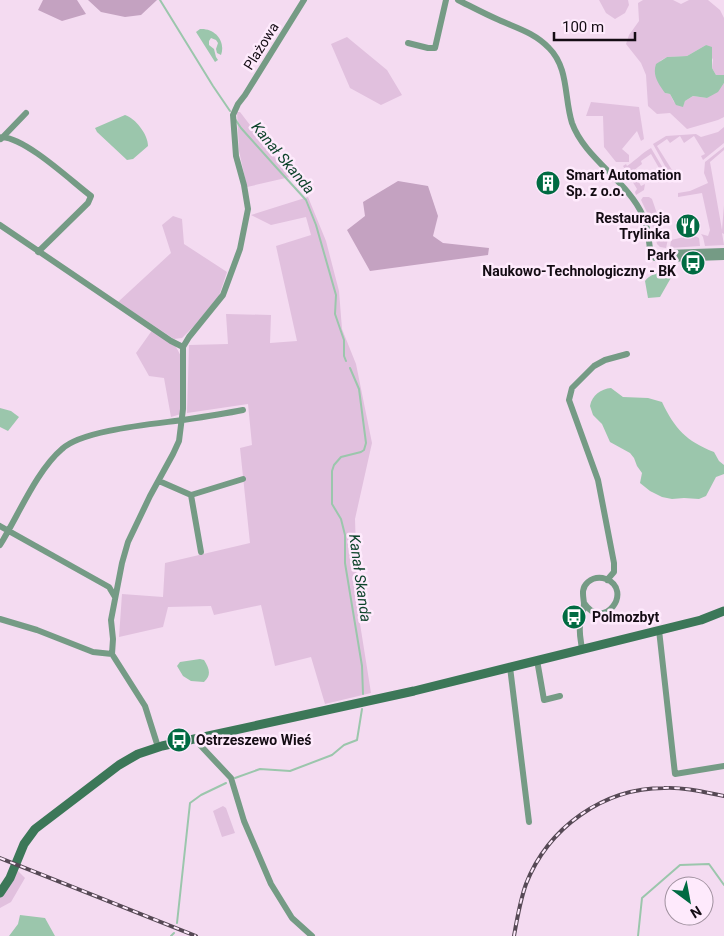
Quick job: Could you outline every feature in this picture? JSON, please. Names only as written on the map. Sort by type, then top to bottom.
[{"type":"street","name":"Plażowa","points":[[183,347],[223,295],[240,250],[248,210],[244,185],[236,156],[232,115],[304,0]]},
{"type":"street","points":[[408,43],[435,48],[446,0]]},
{"type":"street","points":[[458,0],[484,14],[527,32],[550,49],[563,74],[570,114],[578,135],[635,201],[648,231],[652,257]]},
{"type":"street","points":[[1,138],[26,113]]},
{"type":"street","points":[[1,138],[12,138],[37,153],[91,196],[88,203],[38,252]]},
{"type":"street","points":[[0,225],[171,341],[183,347],[182,420],[176,448],[128,542],[111,620],[112,654],[145,706],[158,747]]},
{"type":"street","points":[[652,257],[666,253],[724,251]]},
{"type":"street","points":[[652,257],[666,259],[724,257]]},
{"type":"street","points":[[608,580],[614,572],[614,563],[598,480],[569,400],[572,388],[594,366],[605,360],[627,354]]},
{"type":"street","points":[[0,545],[45,468],[68,444],[85,437],[109,432],[243,410]]},
{"type":"street","points":[[159,481],[190,495],[243,479]]},
{"type":"street","points":[[190,495],[201,552]]},
{"type":"street","points":[[0,526],[109,587],[115,597]]},
{"type":"street","points":[[582,649],[579,631],[584,603],[583,590],[589,582],[600,578],[608,580],[615,587],[617,592],[616,603],[608,611],[597,613],[591,611],[584,603]]},
{"type":"street","points":[[581,618],[591,611]]},
{"type":"street","points":[[0,893],[10,878],[28,836],[119,765],[138,754],[158,747],[356,704],[510,667],[701,620],[724,611]]},
{"type":"street","points":[[0,619],[37,630],[93,652],[112,654]]},
{"type":"street","points":[[659,630],[675,774],[724,766]]},
{"type":"street","points":[[537,660],[544,700],[560,696]]},
{"type":"street","points":[[510,667],[529,822]]},
{"type":"street","points":[[198,738],[200,745],[231,778],[244,821],[271,884],[292,918],[312,936]]},
{"type":"shaded area","points":[[43,0],[77,0],[86,14],[62,21],[38,10]]},
{"type":"shaded area","points":[[88,0],[157,0],[141,15],[125,17],[101,12]]},
{"type":"shaded area","points":[[599,0],[628,0],[629,5],[625,13],[615,19],[606,13]]},
{"type":"shaded area","points":[[643,0],[673,0],[681,4],[689,0],[708,0],[720,10],[724,18],[724,82],[723,75],[716,75],[712,68],[713,60],[706,45],[687,56],[667,57],[660,61],[665,93],[670,94],[674,102],[683,106],[685,101],[693,96],[707,98],[724,83],[724,117],[687,129],[670,113],[657,114],[648,106],[646,75],[641,63],[626,44],[629,35],[639,21],[638,3]]},
{"type":"shaded area","points":[[200,29],[215,33],[221,40],[221,55],[217,53],[218,43],[216,40],[211,38],[209,41],[209,45],[214,49],[218,60],[215,62],[196,32]]},
{"type":"shaded area","points":[[347,37],[387,70],[402,95],[381,105],[350,88],[331,44]]},
{"type":"shaded area","points":[[706,45],[712,47],[712,68],[716,75],[724,75],[724,83],[718,92],[707,98],[693,96],[685,101],[683,107],[676,105],[670,94],[665,93],[657,80],[656,64],[667,57],[687,56]]},
{"type":"shaded area","points":[[591,102],[639,107],[644,139],[641,141],[637,131],[622,149],[629,155],[629,162],[616,162],[604,147],[603,116],[586,116]]},
{"type":"shaded area","points":[[237,112],[240,112],[290,177],[247,187],[239,151]]},
{"type":"shaded area","points":[[125,115],[133,119],[140,127],[146,137],[148,146],[133,159],[127,160],[95,128]]},
{"type":"shaded area","points":[[724,127],[724,143],[703,160],[701,156],[705,154],[694,136],[684,143],[680,136],[670,143],[667,139],[657,146],[672,170],[676,169],[675,173],[670,175],[653,144],[666,136],[696,134],[701,137],[718,132]]},
{"type":"shaded area","points":[[724,147],[724,150],[710,162],[722,230],[724,205],[724,234],[722,233],[724,245],[705,246],[701,234],[708,236],[710,230],[702,193],[678,197],[678,193],[690,191],[708,183],[704,173],[705,162]]},
{"type":"shaded area","points":[[651,148],[667,175],[664,179],[660,177],[663,175],[651,154],[641,161],[642,164],[633,171],[641,186],[645,184],[644,190],[636,195],[637,189],[623,166],[626,164],[627,166]]},
{"type":"shaded area","points":[[398,181],[428,186],[438,216],[433,236],[443,243],[489,248],[488,255],[370,271],[347,230],[365,216],[363,202]]},
{"type":"shaded area","points":[[308,197],[326,241],[339,291],[342,329],[356,364],[372,443],[355,519],[358,611],[371,693],[325,704],[311,657],[275,666],[261,605],[214,615],[211,606],[168,607],[163,627],[119,637],[122,594],[163,597],[165,563],[250,543],[240,448],[252,445],[248,404],[187,413],[189,345],[228,344],[226,314],[271,315],[270,343],[297,341],[276,246],[311,235],[306,217],[271,225],[251,215]]},
{"type":"shaded area","points":[[643,197],[652,199],[665,237],[668,239],[666,248],[660,247],[657,244],[652,223],[641,200]]},
{"type":"shaded area","points":[[173,216],[182,219],[184,244],[227,272],[219,296],[182,338],[174,339],[118,302],[171,253],[162,225]]},
{"type":"shaded area","points":[[693,235],[699,238],[700,246],[670,248],[671,240]]},
{"type":"shaded area","points":[[664,271],[672,273],[672,276],[660,297],[648,298],[645,281],[656,273]]},
{"type":"shaded area","points":[[153,329],[176,347],[182,358],[181,414],[171,417],[164,378],[149,376],[136,353]]},
{"type":"shaded area","points":[[611,388],[623,397],[648,398],[662,402],[682,433],[704,448],[714,452],[719,461],[724,465],[724,474],[716,477],[706,496],[699,499],[672,499],[662,497],[650,491],[640,483],[642,473],[634,458],[630,453],[610,442],[602,424],[593,415],[590,406],[598,393]]},
{"type":"shaded area","points":[[0,408],[11,411],[19,417],[8,431],[0,427]]},
{"type":"shaded area","points":[[204,660],[209,671],[208,677],[204,682],[191,681],[183,676],[177,666],[180,662]]},
{"type":"shaded area","points":[[223,806],[226,808],[235,833],[222,837],[213,811]]},
{"type":"shaded area","points":[[17,870],[25,878],[11,902],[0,908],[0,896]]},
{"type":"shaded area","points":[[20,915],[45,918],[55,936],[9,936],[18,924]]},
{"type":"waterway","name":"Kanał Skanda","points":[[160,0],[230,111]]},
{"type":"waterway","name":"Kanał Skanda","points":[[235,119],[306,200],[316,225],[336,295],[335,314],[344,340],[344,356],[346,361]]},
{"type":"waterway","name":"Kanał Skanda","points":[[350,368],[359,389],[366,443],[364,450],[341,457],[334,465],[332,471],[332,504],[341,519],[345,535],[345,563],[362,666],[363,694]]},
{"type":"waterway","name":"Kanał Skanda","points":[[235,778],[260,769],[290,771],[332,755],[344,745],[357,740],[362,709]]},
{"type":"waterway","name":"Kanał Skanda","points":[[177,923],[190,803],[201,795],[226,783]]},
{"type":"waterway","points":[[638,936],[642,898],[680,865],[709,864],[724,885]]},
{"type":"waterway","name":"Kanał Skanda","points":[[171,936],[174,933]]},
{"type":"railway","points":[[514,936],[524,890],[536,864],[548,845],[580,815],[620,795],[641,790],[679,788],[724,796]]},
{"type":"railway","points":[[0,858],[196,936]]},
{"type":"place","name":"Smart Automation Sp. z o.o.","points":[[548,183]]},
{"type":"place","name":"Restauracja Trylinka","points":[[688,226]]},
{"type":"place","name":"Park Naukowo-Technologiczny - BK","points":[[693,263]]},
{"type":"place","name":"Polmozbyt","points":[[574,617]]},
{"type":"place","name":"Ostrzeszewo Wieś","points":[[179,740]]}]
